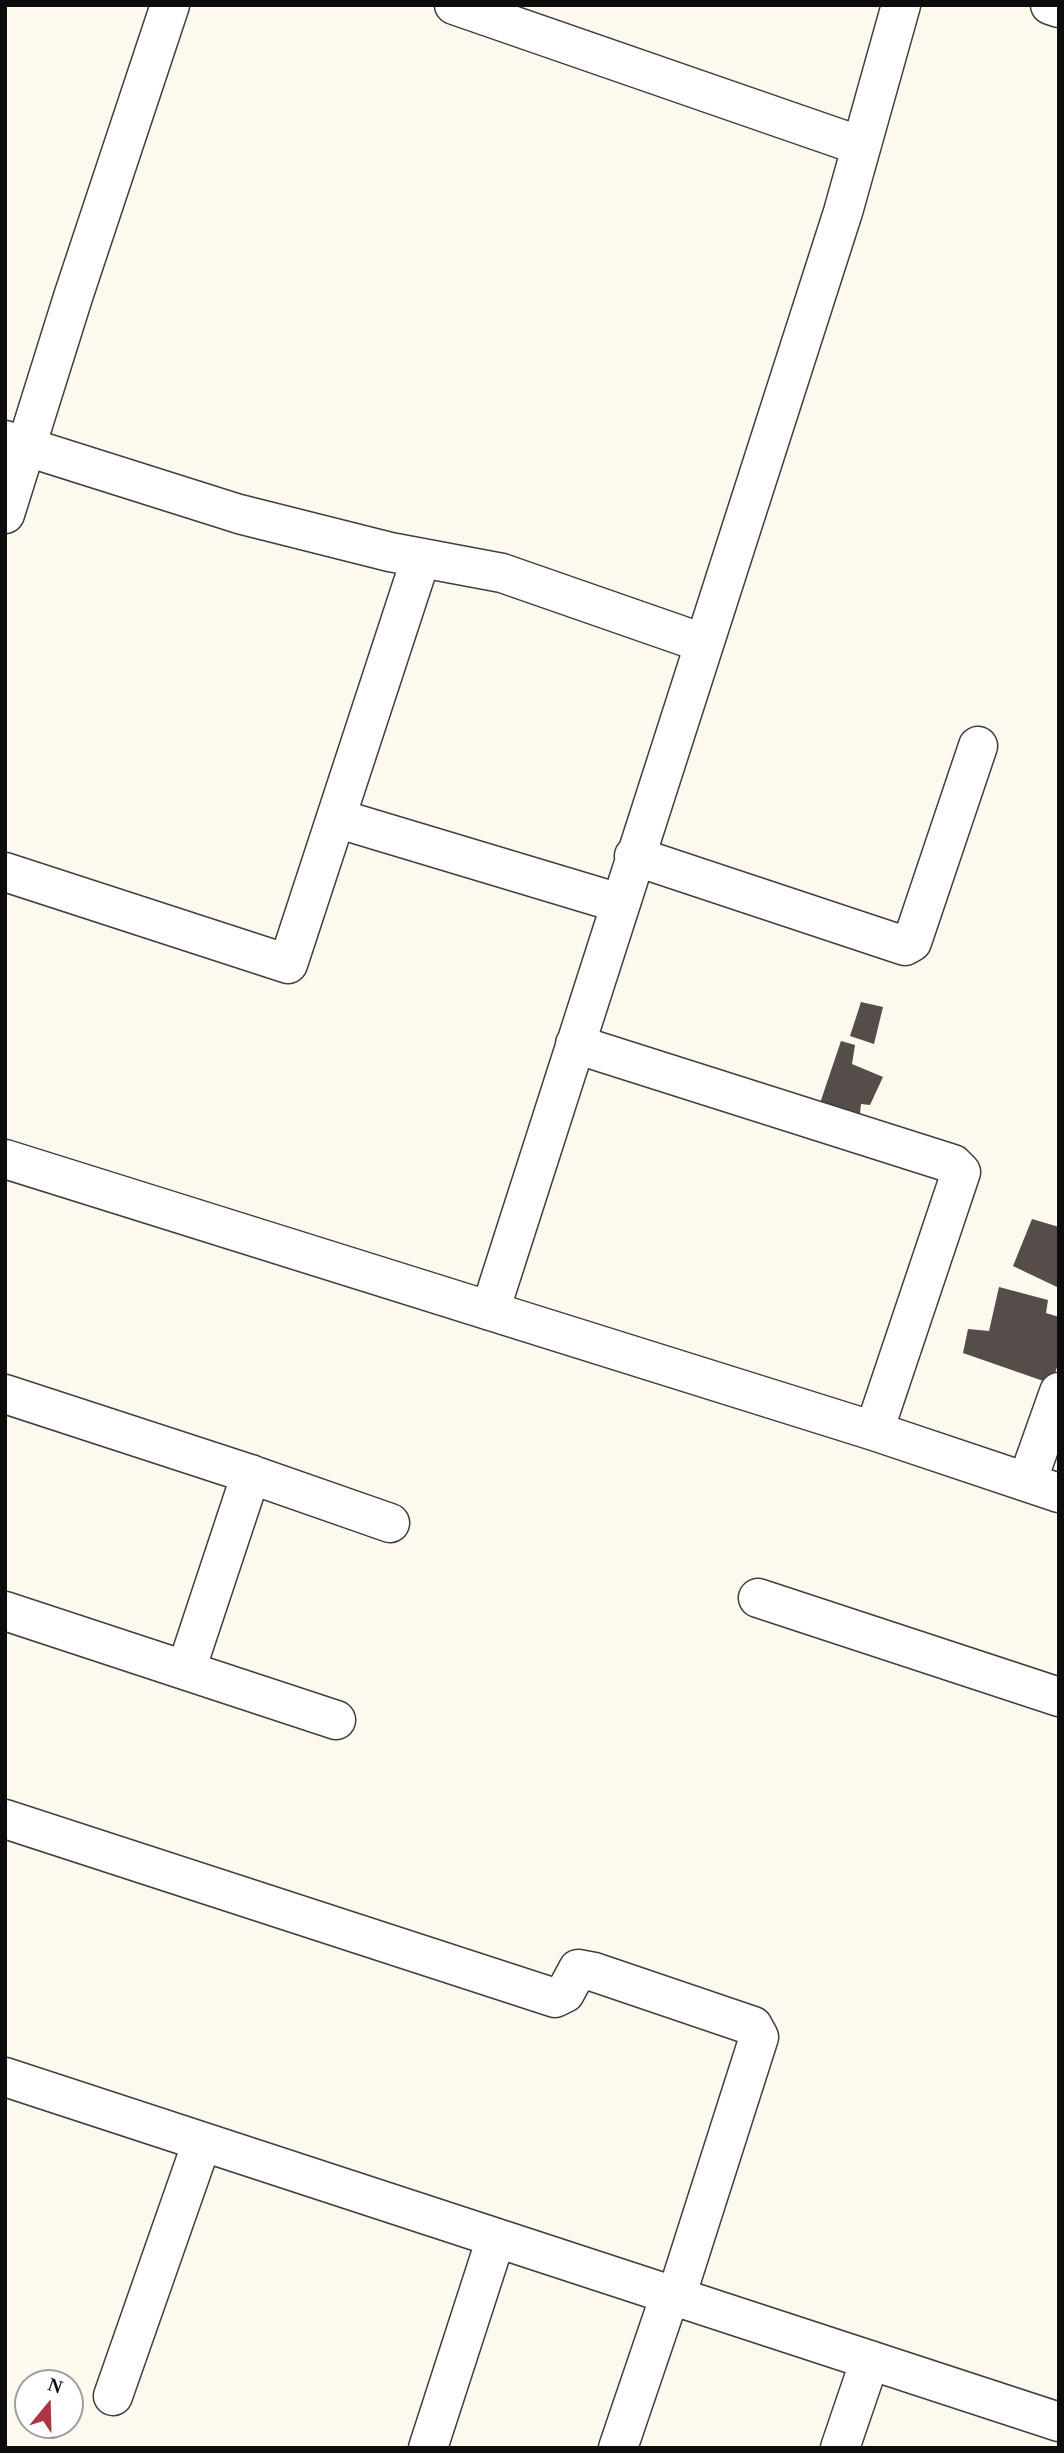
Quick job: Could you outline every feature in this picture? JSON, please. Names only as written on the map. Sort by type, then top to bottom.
[{"type":"street","points":[[5,514],[16,444],[170,5]]},
{"type":"street","points":[[454,5],[861,146]]},
{"type":"street","points":[[490,1311],[843,212],[901,5]]},
{"type":"street","points":[[1050,5],[1059,8]]},
{"type":"street","points":[[16,444],[239,514],[421,558],[502,573],[703,643]]},
{"type":"street","points":[[5,872],[288,964],[421,558]]},
{"type":"street","points":[[634,856],[905,946],[912,942],[978,746]]},
{"type":"street","points":[[336,818],[619,903]]},
{"type":"street","points":[[575,1044],[953,1164],[961,1172],[874,1432]]},
{"type":"street","points":[[5,1159],[1043,1487],[1059,1392]]},
{"type":"street","points":[[5,1394],[251,1474],[390,1523]]},
{"type":"street","points":[[186,1670],[251,1474]]},
{"type":"street","points":[[758,1598],[1059,1697]]},
{"type":"street","points":[[5,1611],[337,1720]]},
{"type":"street","points":[[5,1819],[555,1998],[565,1993],[578,1969],[594,1972],[753,2026],[759,2036],[673,2296],[618,2448]]},
{"type":"street","points":[[5,2077],[1059,2422]]},
{"type":"street","points":[[113,2396],[202,2142]]},
{"type":"street","points":[[428,2448],[496,2238]]},
{"type":"street","points":[[840,2448],[870,2360]]},
{"type":"building","points":[[861,1002],[883,1007],[874,1044],[850,1036]]},
{"type":"building","points":[[841,1041],[855,1045],[852,1064],[883,1077],[870,1105],[861,1104],[860,1114],[866,1116],[865,1125],[818,1109]]},
{"type":"building","points":[[1032,1219],[1059,1227],[1059,1288],[1013,1266]]},
{"type":"building","points":[[999,1287],[1048,1300],[1046,1313],[1059,1317],[1059,1360],[1052,1384],[963,1353],[968,1329],[989,1331]]}]
